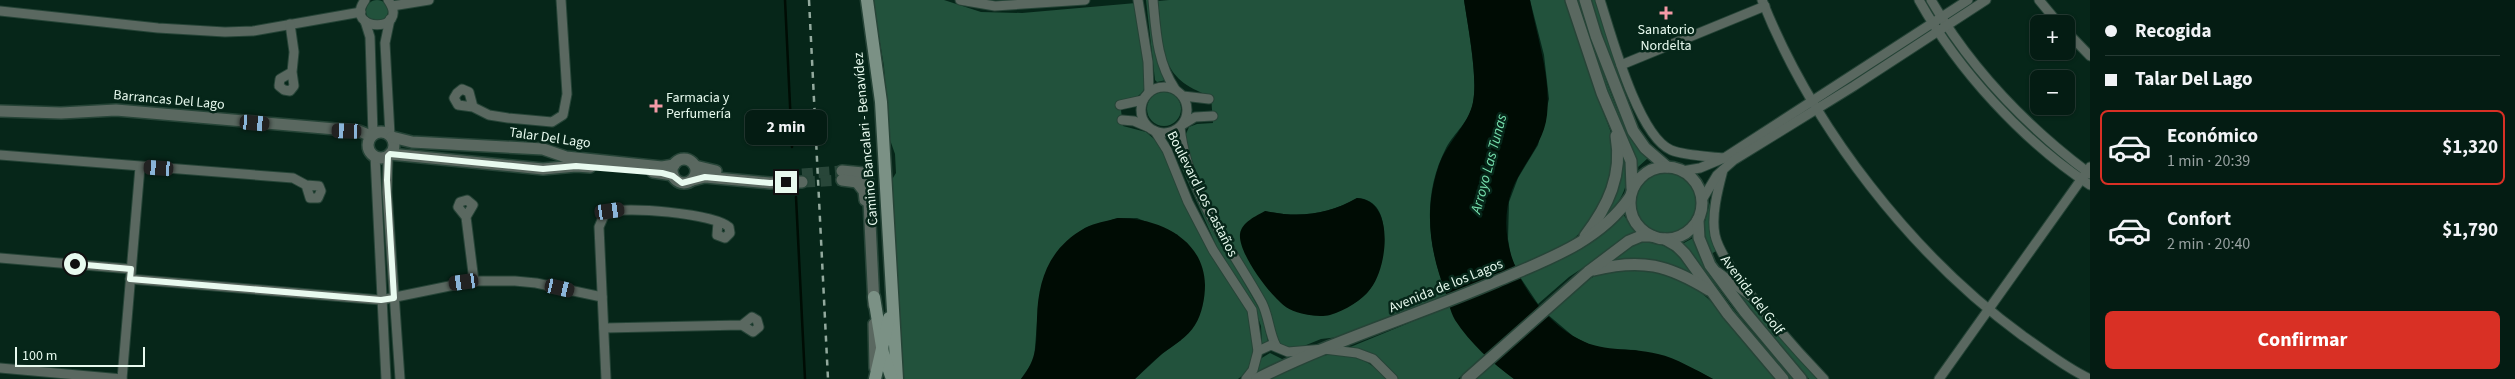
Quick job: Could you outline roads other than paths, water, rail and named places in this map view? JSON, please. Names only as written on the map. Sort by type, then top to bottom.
[{"type":"main road","name":"Camino Bancalari - Benavídez","points":[[867,0],[881,102],[897,379]]},
{"type":"main road","name":"Camino Bancalari - Benavídez","points":[[875,379],[883,353],[889,322],[892,276]]},
{"type":"main road","points":[[874,297],[883,353],[892,379]]},
{"type":"street","points":[[365,0],[363,17],[370,37],[372,143],[386,379]]},
{"type":"street","points":[[400,379],[387,180],[389,155],[394,148],[391,136],[386,43],[390,19],[390,3],[429,0]]},
{"type":"street","points":[[473,106],[489,115],[552,122],[563,115],[567,94],[561,0]]},
{"type":"street","points":[[960,0],[995,6],[1085,0]]},
{"type":"street","points":[[1138,0],[1148,62],[1146,96],[1142,115],[1153,130]]},
{"type":"street","points":[[1153,0],[1160,57],[1175,89],[1183,96],[1188,110],[1181,126]]},
{"type":"street","points":[[1571,0],[1613,119],[1631,161],[1632,213],[1635,220],[1652,236]]},
{"type":"street","points":[[1585,0],[1596,36],[1630,126],[1645,148],[1667,167]]},
{"type":"street","points":[[1600,0],[1629,86],[1650,130],[1663,145],[1672,150],[1728,160]]},
{"type":"street","points":[[1920,0],[1936,27],[1992,99],[2013,121],[2039,146],[2087,173]]},
{"type":"street","points":[[1931,0],[1971,59],[2013,108],[2087,173],[2090,185]]},
{"type":"street","points":[[1631,193],[1640,178],[1650,170],[1667,167],[1682,171],[1728,160],[1936,27],[1968,0]]},
{"type":"street","points":[[1944,21],[1986,0]]},
{"type":"street","points":[[2039,0],[2052,15]]},
{"type":"street","points":[[1621,65],[1763,3],[1787,54],[1841,145],[1897,219],[1957,283],[1989,311],[2045,352],[2090,379]]},
{"type":"street","points":[[0,11],[187,31],[238,32],[290,24],[363,17],[378,26],[390,19]]},
{"type":"street","points":[[290,24],[294,52],[292,72]]},
{"type":"street","points":[[2075,41],[2090,56]]},
{"type":"street","points":[[1120,105],[1146,96],[1161,86],[1175,89]]},
{"type":"street","points":[[1629,86],[1630,126]]},
{"type":"street","points":[[1183,96],[1209,99]]},
{"type":"street","name":"Barrancas Del Lago","points":[[0,111],[52,114],[116,110],[359,131],[372,143]]},
{"type":"street","points":[[1122,120],[1134,120],[1153,130],[1168,132],[1196,118],[1212,116]]},
{"type":"street","points":[[1579,244],[1602,215],[1614,187],[1618,158],[1613,119]]},
{"type":"street","name":"Boulevard Los Castaños","points":[[1181,126],[1186,156],[1196,184],[1223,239],[1262,304],[1271,336],[1276,346]]},
{"type":"street","name":"Boulevard Los Castaños","points":[[1153,130],[1167,150],[1188,202],[1213,250],[1252,310],[1258,351],[1252,370],[1246,379]]},
{"type":"street","points":[[372,143],[379,132],[391,136]]},
{"type":"street","name":"Talar Del Lago","points":[[391,136],[412,142],[543,149],[566,157],[662,167],[674,170]]},
{"type":"street","points":[[372,143],[381,158],[389,155]]},
{"type":"street","points":[[0,155],[293,178],[306,185]]},
{"type":"street","name":"Talar Del Lago","points":[[389,155],[543,169],[576,166],[674,170]]},
{"type":"street","points":[[683,159],[690,161],[695,166],[708,170],[802,178],[770,183],[705,177],[682,183],[674,170],[683,159]]},
{"type":"street","points":[[1470,376],[1555,298],[1629,241],[1641,236],[1665,239],[1684,234],[1698,220],[1702,200],[1709,185],[1728,160]]},
{"type":"street","points":[[1728,160],[1716,207],[1715,235],[1723,255],[1788,340],[1824,379]]},
{"type":"street","points":[[693,180],[696,174],[695,166]]},
{"type":"street","points":[[0,368],[122,379],[140,167]]},
{"type":"street","points":[[1682,171],[1696,183],[1702,200]]},
{"type":"street","points":[[1939,379],[2087,173]]},
{"type":"street","points":[[842,175],[854,180],[864,191],[869,221],[874,297],[875,379]]},
{"type":"street","name":"Avenida de los Lagos","points":[[1257,379],[1324,349],[1438,307],[1579,244],[1614,218],[1631,193]]},
{"type":"street","points":[[606,379],[600,227],[605,213],[621,209],[707,217],[718,222]]},
{"type":"street","points":[[466,217],[474,280]]},
{"type":"street","name":"Avenida del Golf","points":[[1698,220],[1699,238],[1710,265],[1745,312],[1802,379]]},
{"type":"street","name":"Avenida del Golf","points":[[1665,239],[1677,246],[1685,254],[1751,342],[1783,379]]},
{"type":"street","points":[[0,258],[131,269]]},
{"type":"street","points":[[1588,272],[1630,263],[1648,264],[1670,269],[1686,276],[1713,293]]},
{"type":"street","points":[[1710,265],[1760,304]]},
{"type":"street","points":[[130,279],[381,300],[474,280],[536,283],[602,297]]},
{"type":"street","points":[[604,328],[742,325]]},
{"type":"street","points":[[1258,351],[1268,345],[1276,346],[1288,352],[1324,349],[1357,353],[1373,360],[1393,379]]},
{"type":"water","name":"Arroyo Las Tunas","points":[[1464,0],[1530,0],[1540,43],[1547,86],[1547,115],[1542,135],[1512,190],[1507,211],[1510,253],[1528,292],[1556,324],[1584,342],[1672,358],[1713,379],[1514,379],[1467,337],[1455,320],[1435,259],[1430,228],[1430,213],[1434,181],[1439,165],[1447,149],[1463,126],[1473,102],[1473,66]]},
{"type":"water","points":[[1357,198],[1369,202],[1378,210],[1383,222],[1384,250],[1377,278],[1371,288],[1353,304],[1330,315],[1307,315],[1286,307],[1272,294],[1249,263],[1241,242],[1240,234],[1243,226],[1265,211],[1312,214],[1335,208]]},
{"type":"water","points":[[1118,218],[1149,222],[1163,227],[1176,234],[1197,255],[1203,269],[1205,285],[1203,306],[1195,325],[1185,337],[1159,356],[1135,379],[1021,379],[1031,364],[1035,350],[1040,291],[1043,278],[1054,255],[1062,245],[1085,228],[1096,223]]},
{"type":"waterway","points":[[785,0],[792,147]]},
{"type":"waterway","points":[[796,197],[805,379]]},
{"type":"tunnel","points":[[802,174],[842,171]]},
{"type":"tunnel","points":[[804,182],[842,180]]},
{"type":"railway","points":[[809,0],[828,379]]},
{"type":"place","name":"Sanatorio Nordelta","points":[[1666,13]]},
{"type":"place","name":"Farmacia y Perfumería","points":[[656,106]]}]
